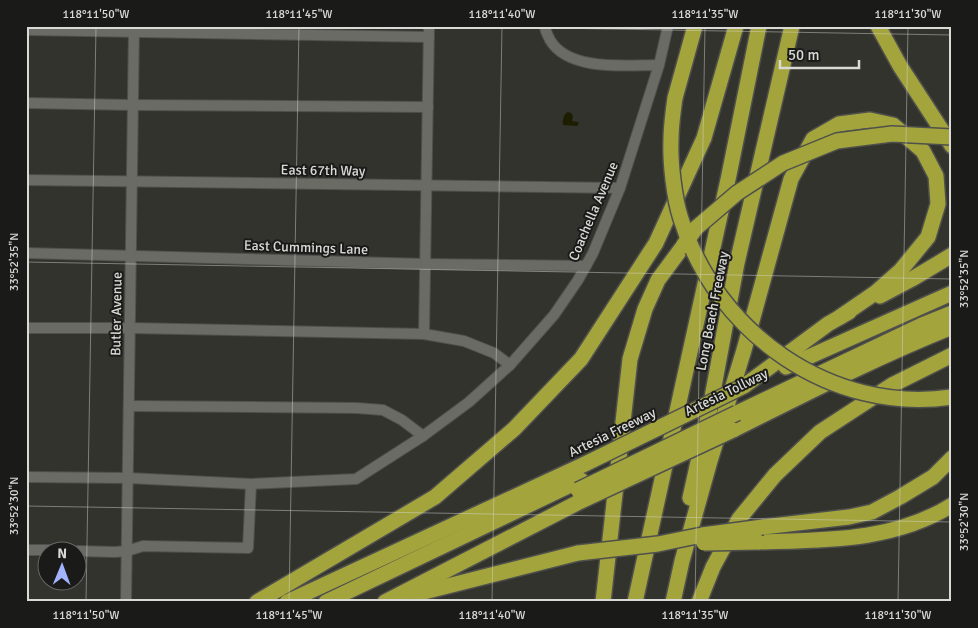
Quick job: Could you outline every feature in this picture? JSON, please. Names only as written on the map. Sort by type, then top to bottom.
[{"type":"highway","points":[[695,26],[674,98],[671,142],[674,182],[680,218],[693,252],[711,284],[735,315],[764,344],[800,368],[829,382],[868,394],[903,399],[952,397]]},
{"type":"highway","points":[[257,602],[435,497],[514,429],[581,359],[656,243],[704,138],[736,26]]},
{"type":"highway","name":"Long Beach Freeway","points":[[635,602],[729,175],[759,26]]},
{"type":"highway","name":"Long Beach Freeway","points":[[667,602],[710,408],[737,263],[792,26]]},
{"type":"highway","points":[[878,26],[900,66],[952,146]]},
{"type":"highway","points":[[673,602],[682,561],[744,350],[791,179],[813,139],[839,124],[870,120],[892,125],[923,151],[936,176],[938,204],[928,237],[901,270],[875,293],[840,317]]},
{"type":"highway","points":[[603,602],[630,359],[645,309],[658,280],[696,228],[737,193],[782,163],[837,140],[892,134],[952,137]]},
{"type":"highway","points":[[744,386],[828,324],[912,279],[952,255]]},
{"type":"highway","name":"Artesia Freeway","points":[[287,602],[585,464],[744,386],[952,293]]},
{"type":"highway","name":"Artesia Tollway","points":[[342,602],[579,491],[897,329],[952,305]]},
{"type":"highway","name":"Artesia Tollway","points":[[738,409],[952,313]]},
{"type":"highway","points":[[385,601],[579,491],[733,430],[848,372],[952,327]]},
{"type":"highway","points":[[699,602],[713,567],[739,519],[775,475],[820,432],[892,385],[952,355]]},
{"type":"highway","points":[[385,601],[578,553],[658,544],[702,535],[849,517],[872,512],[933,477],[952,458]]},
{"type":"highway","name":"Artesia Tollway","points":[[326,602],[579,491]]},
{"type":"highway","points":[[658,544],[841,539],[873,535],[905,527],[938,514],[952,505]]},
{"type":"street","points":[[424,334],[429,26]]},
{"type":"street","points":[[545,26],[545,31],[556,49],[575,60],[606,66],[659,65]]},
{"type":"street","name":"Coachella Avenue","points":[[26,477],[128,478],[251,484],[356,479],[423,436],[469,402],[510,365],[554,315],[578,280],[593,253],[620,188],[659,65],[668,26]]},
{"type":"street","points":[[26,30],[134,29],[429,37]]},
{"type":"street","name":"Butler Avenue","points":[[126,602],[134,29]]},
{"type":"street","points":[[26,103],[428,107]]},
{"type":"street","name":"East 67th Way","points":[[26,180],[620,188]]},
{"type":"street","name":"East Cummings Lane","points":[[26,253],[425,264],[586,266]]},
{"type":"street","points":[[26,328],[130,328],[424,334],[464,341],[494,352],[510,365]]},
{"type":"street","points":[[128,406],[357,408],[383,410],[402,420],[423,436]]},
{"type":"street","points":[[88,551],[115,552],[143,546],[248,548],[251,484]]},
{"type":"shaded area","points":[[568,112],[573,116],[572,121],[579,123],[577,126],[563,125],[565,114]]}]
